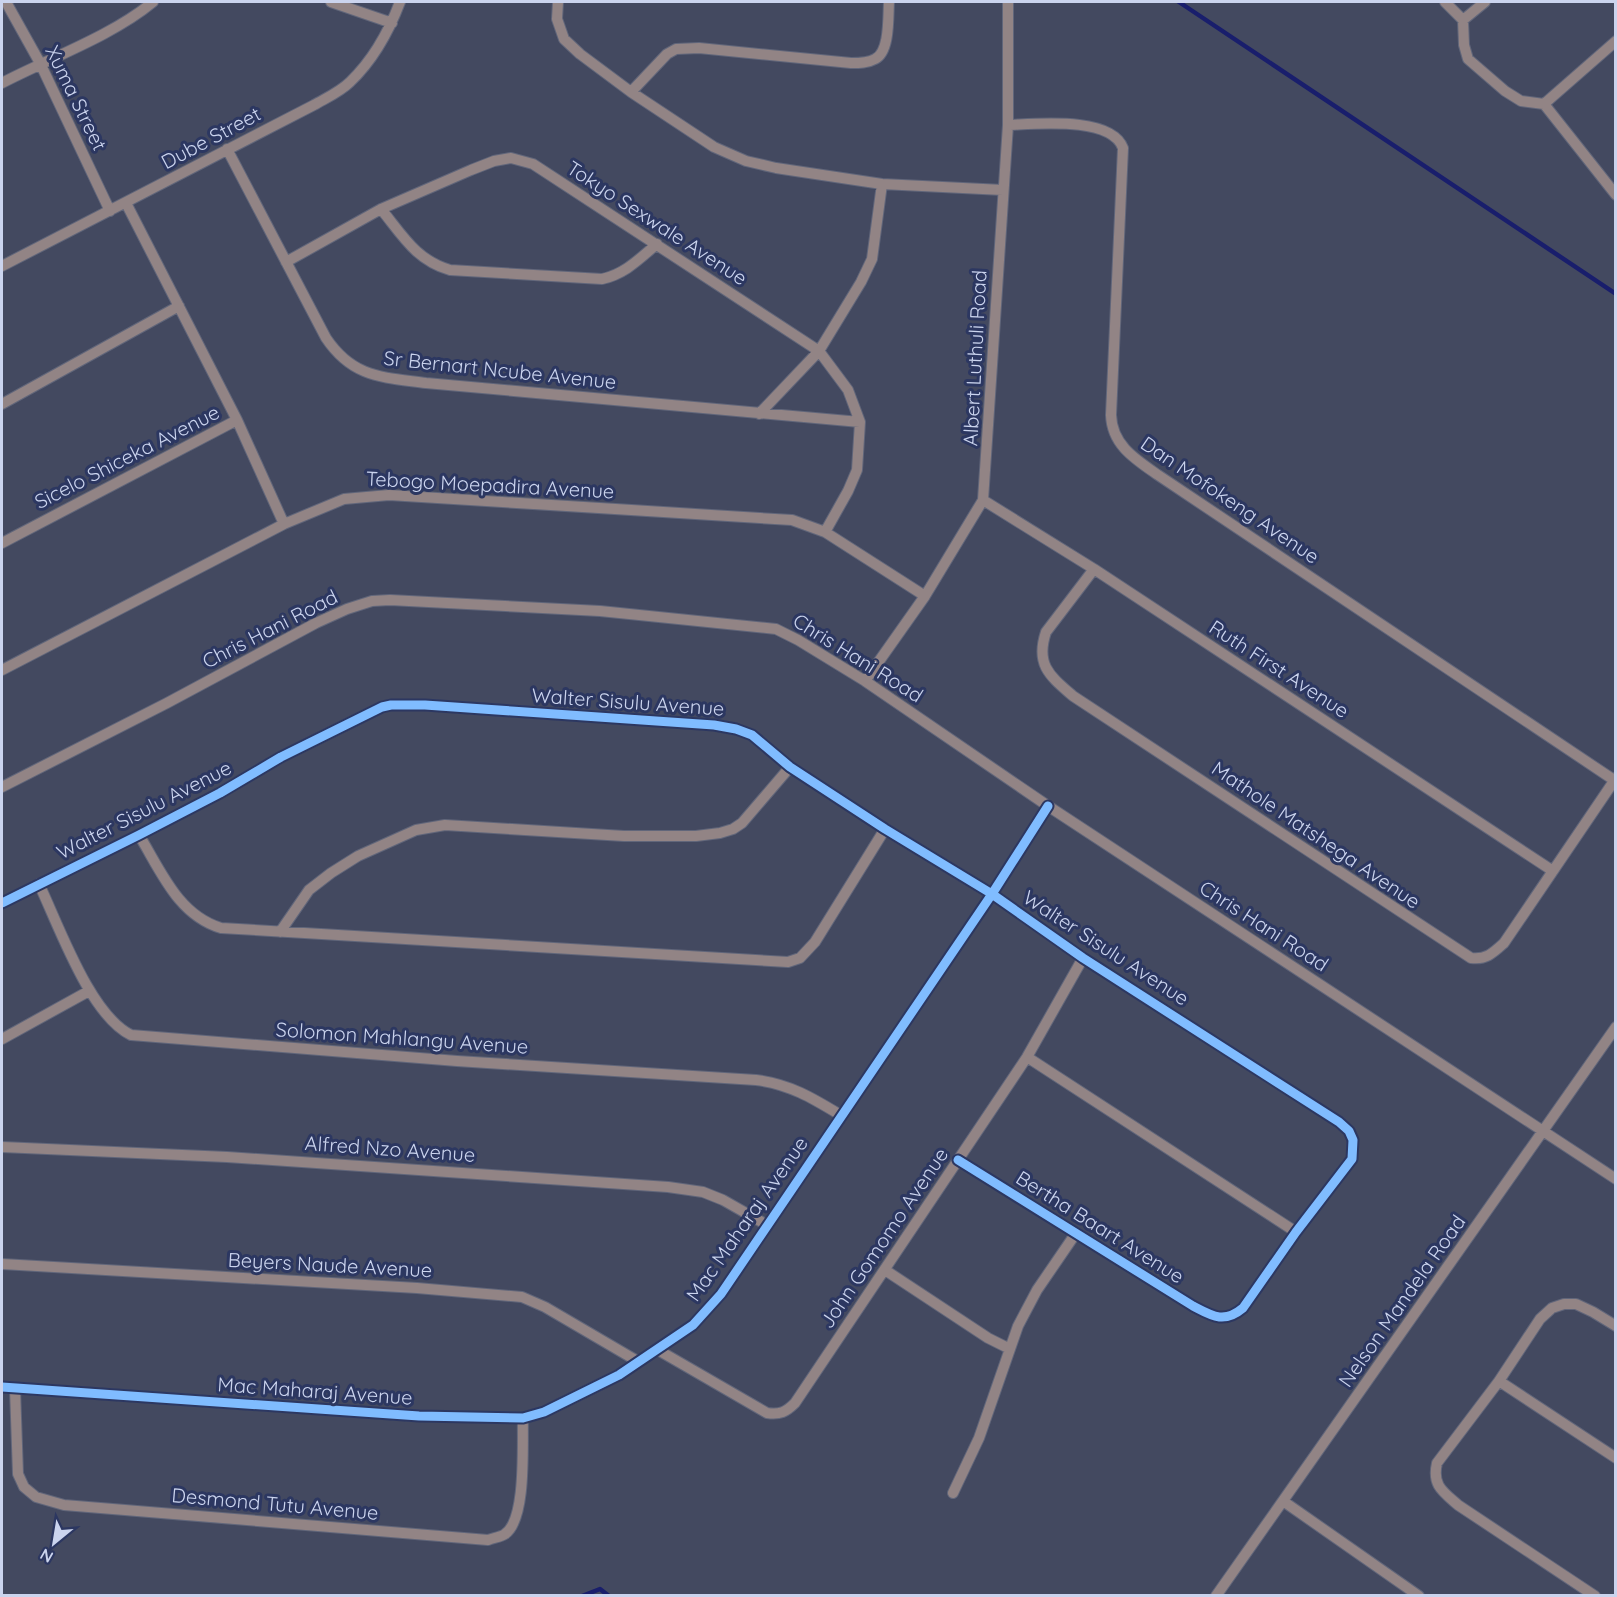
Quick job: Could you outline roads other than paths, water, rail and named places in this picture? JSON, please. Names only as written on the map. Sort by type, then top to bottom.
[{"type":"street","name":"Xuma Street","points":[[6,2],[40,63],[110,211]]},
{"type":"street","points":[[2,83],[108,32],[153,2]]},
{"type":"street","points":[[331,2],[392,23]]},
{"type":"street","name":"Dube Street","points":[[2,266],[314,105],[349,83],[378,47],[392,23],[400,2]]},
{"type":"street","points":[[558,2],[557,19],[564,39],[580,54],[631,92],[714,147],[746,161],[776,168],[882,184],[1003,190]]},
{"type":"street","points":[[631,92],[667,54],[676,50],[699,48],[851,63],[875,59],[881,55],[885,46],[889,2]]},
{"type":"street","name":"Albert Luthuli Road","points":[[865,681],[925,596],[983,500],[986,486],[1008,125],[1008,2]]},
{"type":"street","points":[[1444,2],[1463,20],[1464,45],[1468,59],[1504,91],[1521,101],[1544,104],[1616,195]]},
{"type":"street","points":[[1463,20],[1485,2]]},
{"type":"street","points":[[1544,104],[1616,41]]},
{"type":"street","name":"Dan Mofokeng Avenue","points":[[1008,125],[1060,124],[1089,127],[1116,136],[1123,148],[1111,427],[1117,442],[1127,453],[1615,779]]},
{"type":"street","name":"Sr Bernart Ncube Avenue","points":[[227,149],[326,338],[336,353],[354,367],[368,374],[426,383],[860,423]]},
{"type":"street","name":"Tokyo Sexwale Avenue","points":[[286,262],[381,210],[471,170],[494,161],[511,158],[533,164],[819,351],[848,390],[860,423],[857,470],[825,532]]},
{"type":"street","points":[[759,414],[819,351],[861,282],[872,259],[882,184]]},
{"type":"street","points":[[126,203],[237,420],[284,524]]},
{"type":"street","points":[[381,210],[416,252],[436,266],[450,270],[602,279],[615,276],[630,268],[657,244]]},
{"type":"street","points":[[2,404],[179,306]]},
{"type":"street","name":"Sicelo Shiceka Avenue","points":[[2,543],[237,420]]},
{"type":"street","name":"Tebogo Moepadira Avenue","points":[[2,670],[284,524],[344,499],[389,495],[792,520],[825,532],[925,596]]},
{"type":"street","name":"Ruth First Avenue","points":[[983,500],[1094,569],[1553,871]]},
{"type":"street","name":"Mathole Matshega Avenue","points":[[1094,569],[1046,632],[1042,643],[1041,656],[1046,669],[1058,683],[1074,696],[1471,958],[1479,959],[1490,956],[1504,943],[1615,779]]},
{"type":"street","name":"Chris Hani Road","points":[[2,787],[167,703],[316,623],[372,601],[600,611],[768,627],[784,632],[865,681],[1048,806],[1616,1179]]},
{"type":"street","name":"Walter Sisulu Avenue","points":[[2,903],[139,835],[281,758],[382,707],[425,705],[714,725],[736,729],[752,735],[790,767],[885,829],[992,894],[1083,958],[1339,1122],[1349,1131],[1353,1140],[1352,1159],[1296,1232]]},
{"type":"street","points":[[280,932],[309,890],[331,873],[358,856],[416,830],[445,825],[624,836],[696,836],[720,833],[742,823],[790,767]]},
{"type":"street","name":"Mac Maharaj Avenue","points":[[2,1387],[418,1416],[523,1418],[544,1412],[619,1375],[693,1325],[720,1294],[992,894],[1048,806]]},
{"type":"street","points":[[139,835],[182,905],[196,917],[221,928],[788,962],[800,958],[815,942],[885,829]]},
{"type":"street","name":"Solomon Mahlangu Avenue","points":[[39,884],[89,991],[110,1020],[122,1031],[141,1038],[756,1080],[786,1085],[842,1116]]},
{"type":"street","name":"John Gomomo Avenue","points":[[658,1350],[767,1413],[779,1415],[795,1403],[1027,1057],[1083,958]]},
{"type":"street","points":[[2,1040],[89,991]]},
{"type":"street","name":"Nelson Mandela Road","points":[[1216,1596],[1616,1027]]},
{"type":"street","points":[[1027,1057],[1296,1232]]},
{"type":"street","name":"Alfred Nzo Avenue","points":[[2,1147],[227,1157],[668,1187],[703,1192],[723,1200],[767,1225]]},
{"type":"street","name":"Bertha Baart Avenue","points":[[958,1160],[1193,1306],[1217,1317],[1234,1316],[1243,1308],[1296,1232]]},
{"type":"street","points":[[953,1493],[979,1438],[1010,1349],[1029,1305],[1076,1233]]},
{"type":"street","name":"Beyers Naude Avenue","points":[[2,1264],[497,1293],[522,1297],[545,1307],[639,1362]]},
{"type":"street","points":[[885,1270],[988,1338],[1010,1349]]},
{"type":"street","points":[[1595,1596],[1458,1505],[1437,1484],[1434,1475],[1437,1462],[1499,1381],[1540,1319],[1552,1308],[1564,1304],[1576,1304],[1616,1326]]},
{"type":"street","points":[[1499,1381],[1616,1458]]},
{"type":"street","name":"Desmond Tutu Avenue","points":[[15,1389],[18,1474],[24,1487],[36,1497],[48,1502],[488,1540],[506,1534],[516,1520],[521,1502],[523,1418]]},
{"type":"street","points":[[1283,1501],[1419,1596]]},
{"type":"waterway","points":[[1179,2],[1616,294]]},
{"type":"waterway","points":[[582,1596],[600,1589],[609,1596]]}]
